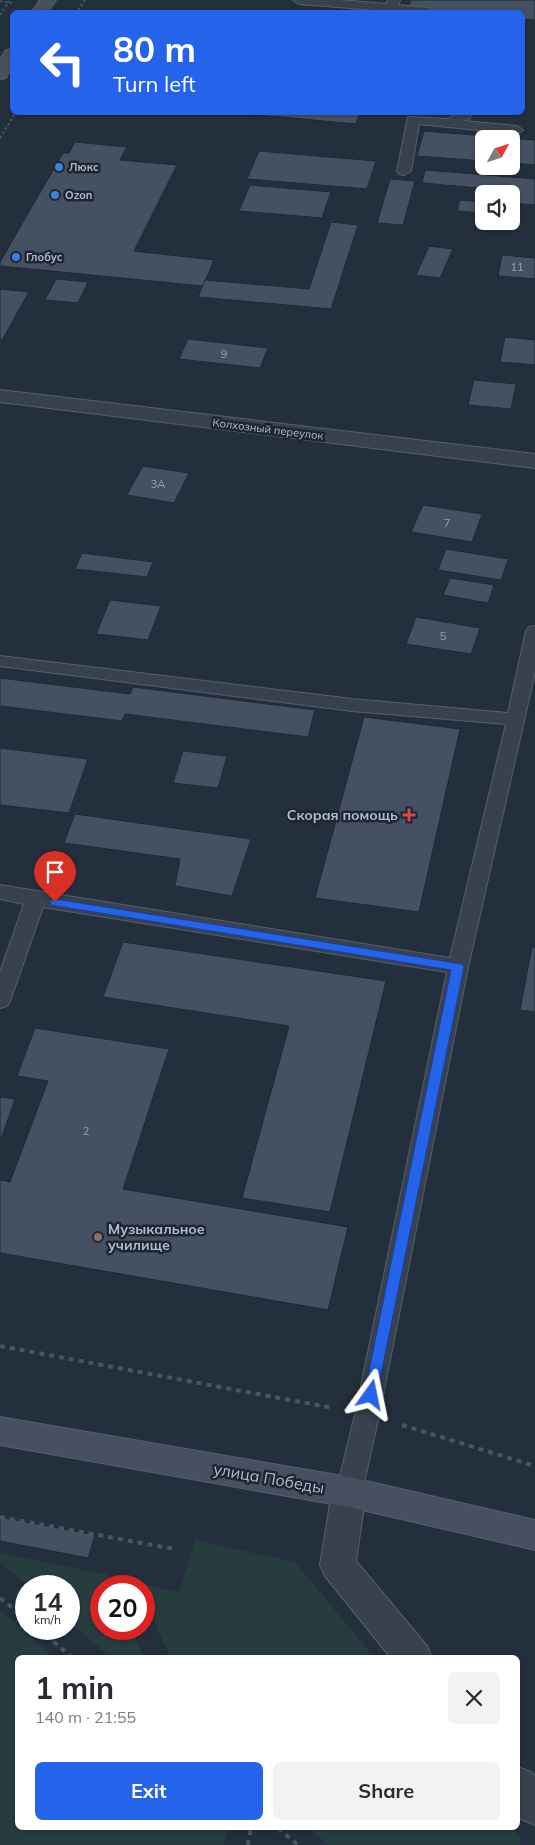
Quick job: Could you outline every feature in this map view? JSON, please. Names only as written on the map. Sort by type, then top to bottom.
[{"type":"main road","points":[[0,74],[10,57]]},
{"type":"main road","name":"улица Победы","points":[[0,1431],[349,1492],[535,1535]]},
{"type":"street","name":"Колхозный переулок","points":[[0,396],[535,461]]},
{"type":"street","points":[[349,1492],[338,1565],[412,1655]]},
{"type":"street","points":[[520,1787],[535,1806]]},
{"type":"lane","points":[[299,0],[392,4],[419,10]]},
{"type":"lane","points":[[450,123],[465,115]]},
{"type":"lane","points":[[404,171],[413,120],[517,130]]},
{"type":"lane","points":[[349,1492],[367,1415],[458,967],[535,631]]},
{"type":"lane","points":[[0,661],[352,705],[516,719]]},
{"type":"lane","points":[[0,892],[458,967]]},
{"type":"lane","points":[[0,1001],[36,899]]},
{"type":"path","points":[[0,15],[10,0]]},
{"type":"path","points":[[0,138],[14,115]]},
{"type":"path","points":[[0,1346],[367,1415],[535,1466]]},
{"type":"path","points":[[0,1517],[174,1549]]},
{"type":"path","points":[[0,1598],[15,1610]]},
{"type":"path","points":[[51,1640],[69,1655]]},
{"type":"path","points":[[248,1845],[251,1830]]},
{"type":"path","points":[[280,1830],[298,1845]]},
{"type":"green space","points":[[195,1540],[295,1562],[372,1655],[169,1655],[155,1624],[155,1587],[179,1592]]},
{"type":"green space","points":[[0,1553],[109,1575],[90,1575],[90,1640],[80,1631],[80,1575],[15,1575],[0,1562]]},
{"type":"green space","points":[[0,1610],[15,1623],[15,1640],[34,1640],[52,1655],[15,1655],[15,1830],[228,1830],[224,1845],[0,1845]]},
{"type":"green space","points":[[90,1640],[136,1640],[143,1655],[108,1655]]},
{"type":"green space","points":[[310,1830],[515,1830],[521,1837],[520,1845],[328,1845]]},
{"type":"building","points":[[411,0],[535,0],[535,20],[525,19],[525,10],[407,9]]},
{"type":"building","points":[[258,115],[359,115],[356,124]]},
{"type":"building","points":[[424,131],[475,135],[475,160],[417,156]]},
{"type":"building","points":[[520,139],[535,140],[535,165],[520,164]]},
{"type":"building","points":[[75,142],[127,147],[120,160],[177,165],[134,251],[214,260],[203,286],[0,266],[0,262],[63,153],[69,153]]},
{"type":"building","points":[[259,151],[376,161],[367,189],[247,179]]},
{"type":"building","points":[[425,170],[535,179],[535,205],[520,204],[520,185],[475,185],[475,188],[422,183]]},
{"type":"building","points":[[390,179],[415,181],[403,225],[377,223]]},
{"type":"building","points":[[250,185],[331,192],[322,218],[239,211]]},
{"type":"building","points":[[460,200],[475,201],[475,212],[457,211]]},
{"type":"building","points":[[331,222],[358,225],[331,309],[198,297],[205,280],[309,289]]},
{"type":"building","points":[[429,246],[453,249],[440,278],[416,275]]},
{"type":"building","points":[[502,255],[535,258],[535,279],[498,276]]},
{"type":"building","points":[[56,279],[88,282],[78,303],[45,300]]},
{"type":"building","points":[[0,289],[29,292],[2,340],[0,340]]},
{"type":"building","points":[[505,337],[535,340],[535,365],[500,362]]},
{"type":"building","points":[[188,339],[268,348],[260,368],[179,359]]},
{"type":"building","points":[[474,380],[516,384],[511,409],[468,405]]},
{"type":"building","points":[[143,466],[189,473],[174,503],[127,495]]},
{"type":"building","points":[[423,505],[482,514],[472,542],[411,532]]},
{"type":"building","points":[[446,549],[508,559],[501,580],[438,570]]},
{"type":"building","points":[[82,553],[153,562],[147,577],[75,569]]},
{"type":"building","points":[[450,578],[494,585],[488,603],[443,595]]},
{"type":"building","points":[[110,600],[161,606],[148,640],[96,634]]},
{"type":"building","points":[[416,617],[480,628],[471,654],[406,644]]},
{"type":"building","points":[[0,678],[130,694],[133,687],[315,710],[308,737],[125,714],[122,721],[0,706]]},
{"type":"building","points":[[364,717],[460,729],[419,912],[315,898]]},
{"type":"building","points":[[0,748],[88,759],[69,813],[0,805]]},
{"type":"building","points":[[183,751],[227,756],[218,788],[173,783]]},
{"type":"building","points":[[75,814],[251,839],[232,896],[175,886],[180,859],[64,843]]},
{"type":"building","points":[[123,942],[386,981],[330,1212],[242,1198],[289,1026],[103,997]]},
{"type":"building","points":[[532,947],[535,948],[535,1012],[520,1010]]},
{"type":"building","points":[[35,1028],[169,1049],[123,1189],[348,1227],[328,1310],[0,1253],[0,1180],[10,1182],[48,1081],[17,1076]]},
{"type":"building","points":[[0,1097],[15,1099],[0,1142]]},
{"type":"building","points":[[0,1517],[95,1535],[88,1558],[0,1541]]},
{"type":"place","name":"Люкс","points":[[59,167]]},
{"type":"place","name":"Ozon","points":[[55,195]]},
{"type":"place","name":"Глобус","points":[[16,257]]},
{"type":"place","name":"Скорая помощь","points":[[409,815]]},
{"type":"place","name":"Музыкальное училище","points":[[98,1237]]},
{"type":"route","points":[[55,902],[458,967],[371,1395]]}]
